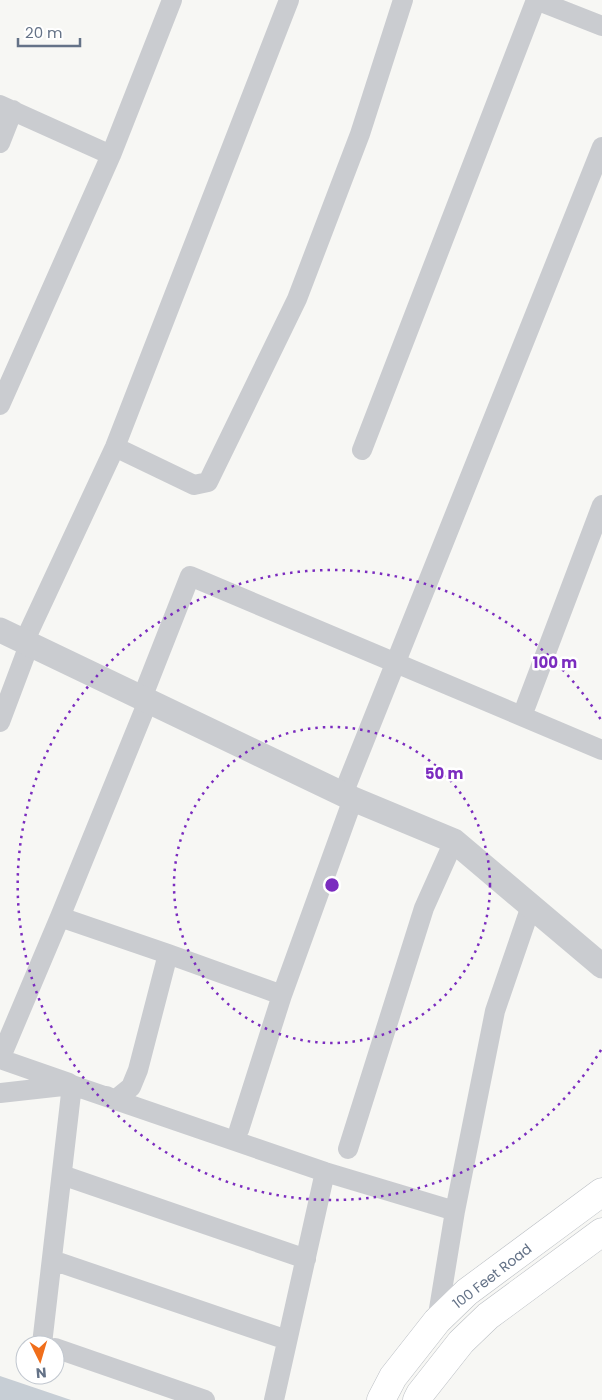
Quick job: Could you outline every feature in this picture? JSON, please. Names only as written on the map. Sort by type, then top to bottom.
[{"type":"main road","name":"100 Feet Road","points":[[381,1400],[393,1377],[437,1321],[467,1292],[602,1192]]},
{"type":"main road","name":"100 Feet Road","points":[[416,1400],[461,1342],[488,1316],[602,1232]]},
{"type":"street","points":[[0,405],[111,156],[172,0]]},
{"type":"street","points":[[0,722],[27,643],[115,447],[289,0]]},
{"type":"street","points":[[115,447],[194,485],[208,482],[297,299],[360,134],[403,0]]},
{"type":"street","points":[[362,450],[536,0],[602,26]]},
{"type":"street","points":[[0,143],[6,107],[111,156]]},
{"type":"street","points":[[239,1130],[348,796],[395,663],[602,147]]},
{"type":"street","points":[[522,716],[602,505]]},
{"type":"street","points":[[168,954],[138,1070],[131,1087],[115,1100],[0,1059],[60,917],[145,699],[190,576],[602,750]]},
{"type":"street","points":[[0,630],[348,796],[454,841],[602,966]]},
{"type":"street","points":[[348,1149],[424,908],[454,841]]},
{"type":"street","points":[[437,1321],[455,1211],[495,1011],[531,906]]},
{"type":"street","points":[[60,917],[282,995]]},
{"type":"street","points":[[0,1093],[72,1085],[325,1172],[455,1211]]},
{"type":"street","points":[[43,1335],[72,1085]]},
{"type":"street","points":[[274,1400],[325,1172]]},
{"type":"street","points":[[62,1175],[306,1259]]},
{"type":"street","points":[[52,1260],[287,1340]]},
{"type":"street","points":[[65,1351],[205,1400]]},
{"type":"shaded area","points":[[0,1376],[15,1381],[15,1385],[27,1385],[71,1400],[0,1400]]}]
